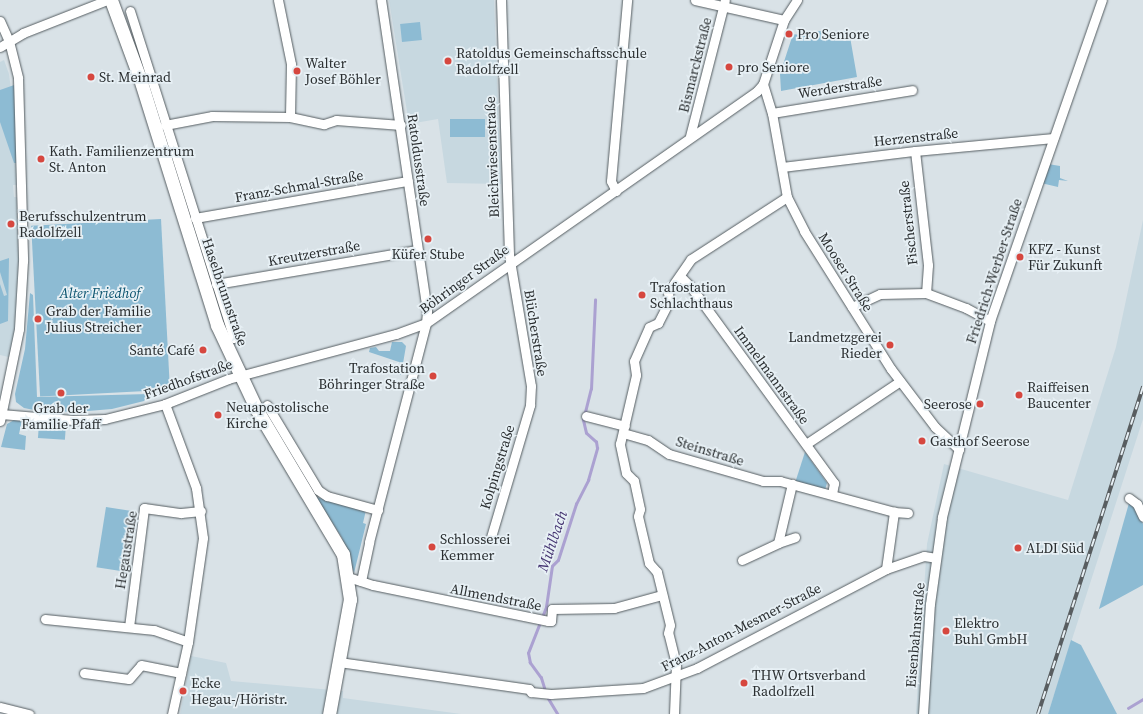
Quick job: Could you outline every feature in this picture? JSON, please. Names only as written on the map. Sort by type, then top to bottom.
[{"type":"main road","name":"Haselbrunnstraße","points":[[111,0],[140,79],[217,326],[240,375],[282,454],[332,532],[343,554],[348,577]]},
{"type":"main road","points":[[328,714],[348,614],[348,577]]},
{"type":"street","points":[[0,47],[9,41],[107,0]]},
{"type":"street","points":[[278,0],[291,64],[290,117]]},
{"type":"street","name":"Ratoldusstraße","points":[[381,0],[401,125],[417,250],[427,311],[426,323]]},
{"type":"street","name":"Bleichwiesenstraße","points":[[501,0],[511,264]]},
{"type":"street","points":[[616,191],[611,181],[627,0]]},
{"type":"street","points":[[695,0],[724,4],[784,20]]},
{"type":"street","points":[[763,84],[784,20],[797,0]]},
{"type":"street","name":"Friedrich-Werber-Straße","points":[[936,558],[942,517],[990,321],[1102,0]]},
{"type":"street","name":"Bismarckstraße","points":[[690,136],[724,4]]},
{"type":"street","name":"Haselbrunnstraße","points":[[130,11],[234,338]]},
{"type":"street","points":[[0,21],[9,41],[18,78],[22,288],[19,329],[0,417]]},
{"type":"street","name":"Böhringer Straße","points":[[362,581],[378,510],[426,323],[616,191],[690,136],[703,130],[763,84]]},
{"type":"street","name":"Mooser Straße","points":[[763,84],[772,113],[787,197],[804,231],[900,381],[935,427],[959,449]]},
{"type":"street","name":"Werderstraße","points":[[772,113],[912,90]]},
{"type":"street","points":[[165,125],[199,116],[290,117],[324,124],[336,120],[401,125]]},
{"type":"street","name":"Herzenstraße","points":[[782,167],[915,151],[1053,138]]},
{"type":"street","name":"Fischerstraße","points":[[915,151],[928,265],[926,293]]},
{"type":"street","name":"Franz-Schmal-Straße","points":[[195,218],[408,181]]},
{"type":"street","points":[[674,714],[676,664],[657,572],[649,563],[638,516],[640,508],[634,481],[626,474],[620,444],[636,375],[634,361],[649,327],[658,323],[669,301],[668,292],[691,259],[787,197]]},
{"type":"street","name":"Kreutzerstraße","points":[[216,284],[417,250]]},
{"type":"street","name":"Blücherstraße","points":[[511,264],[531,386],[530,405]]},
{"type":"street","name":"Immelmannstraße","points":[[680,276],[691,287],[834,483],[832,494]]},
{"type":"street","points":[[852,307],[880,294],[926,293],[966,308],[990,321]]},
{"type":"street","name":"Friedhofstraße","points":[[0,417],[88,420],[105,419],[165,404],[240,375],[396,334],[426,323]]},
{"type":"street","points":[[806,444],[900,381]]},
{"type":"street","points":[[165,404],[196,488],[201,511],[203,538],[188,642],[172,714]]},
{"type":"street","points":[[267,405],[318,490],[327,496],[378,510]]},
{"type":"street","name":"Kolpingstraße","points":[[491,537],[530,405]]},
{"type":"street","name":"Steinstraße","points":[[586,416],[624,429],[648,440],[669,454],[763,481],[792,484],[894,512],[908,513]]},
{"type":"street","points":[[778,543],[792,484]]},
{"type":"street","points":[[1129,498],[1137,504],[1143,517]]},
{"type":"street","name":"Hegaustraße","points":[[129,627],[144,508],[181,513],[201,511]]},
{"type":"street","points":[[886,569],[894,512]]},
{"type":"street","points":[[742,560],[794,537]]},
{"type":"street","name":"Franz-Anton-Mesmer-Straße","points":[[338,662],[552,694],[643,688],[675,678],[886,569],[924,556],[936,558]]},
{"type":"street","name":"Eisenbahnstraße","points":[[923,714],[936,558]]},
{"type":"street","points":[[348,577],[362,581]]},
{"type":"street","name":"Allmendstraße","points":[[362,581],[548,621],[552,621],[552,609],[614,608],[662,595]]},
{"type":"street","points":[[45,619],[154,630],[188,642]]},
{"type":"street","points":[[84,673],[129,680],[141,665],[181,673]]},
{"type":"street","points":[[0,707],[29,714]]},
{"type":"shaded area","name":"Ratoldus Gemeinschaftsschule Radolfzell","points":[[389,0],[494,0],[501,184],[447,183],[438,119],[409,124]]},
{"type":"shaded area","name":"Berufsschulzentrum Radolfzell","points":[[4,60],[9,74],[21,185],[13,185],[14,197],[21,197],[23,261],[13,358],[0,355],[0,62]]},
{"type":"shaded area","points":[[1143,220],[1143,419],[1048,714],[916,714],[927,544],[944,464],[1068,500],[1116,347]]},
{"type":"shaded area","points":[[191,656],[226,663],[231,681],[343,691],[343,698],[461,714],[180,714]]},
{"type":"green space","points":[[420,22],[422,40],[402,42],[400,24]]},
{"type":"green space","points":[[809,31],[849,31],[857,77],[781,91],[780,74],[793,34],[806,36]]},
{"type":"green space","points":[[17,84],[19,163],[14,163],[0,122],[0,90]]},
{"type":"green space","points":[[450,119],[485,119],[485,137],[450,137]]},
{"type":"green space","points":[[1048,164],[1060,166],[1060,178],[1068,181],[1059,180],[1058,187],[1041,183]]},
{"type":"green space","name":"Alter Friedhof","points":[[161,219],[170,390],[40,397],[31,226]]},
{"type":"green space","points":[[9,258],[8,321],[0,324],[0,284],[4,296],[7,295],[0,272],[0,261]]},
{"type":"green space","points":[[30,293],[33,295],[37,397],[149,394],[144,401],[112,409],[76,412],[34,410],[24,408],[16,402],[15,394],[25,349]]},
{"type":"green space","points":[[392,342],[402,342],[406,346],[401,375],[399,374],[402,363],[369,352],[370,348],[376,347],[379,351],[390,351]]},
{"type":"green space","points":[[16,419],[22,420],[19,434],[26,436],[25,450],[1,447],[7,424]]},
{"type":"green space","points":[[39,423],[66,425],[65,440],[38,438]]},
{"type":"green space","points":[[805,452],[827,483],[825,490],[795,483]]},
{"type":"green space","points":[[316,497],[366,510],[363,523],[366,524],[354,573],[342,538]]},
{"type":"green space","points":[[1129,503],[1134,505],[1143,524],[1143,585],[1099,609]]},
{"type":"green space","points":[[106,507],[137,512],[127,572],[96,567]]},
{"type":"green space","points":[[1071,640],[1081,645],[1117,714],[1048,714]]},
{"type":"waterway","name":"Mühlbach","points":[[545,691],[541,678],[530,663],[528,653],[546,607],[552,566],[558,560],[576,504],[588,480],[597,448],[596,442],[586,433],[583,420],[591,389],[595,300]]},
{"type":"waterway","name":"Mühlbach","points":[[547,696],[558,714]]},
{"type":"waterway","points":[[1128,708],[1143,699]]},
{"type":"railway","points":[[1038,714],[1143,386]]},
{"type":"place","name":"Pro Seniore","points":[[789,34]]},
{"type":"place","name":"Ratoldus Gemeinschaftsschule Radolfzell","points":[[448,61]]},
{"type":"place","name":"pro Seniore","points":[[729,67]]},
{"type":"place","name":"Walter Josef Böhler","points":[[297,71]]},
{"type":"place","name":"St. Meinrad","points":[[91,77]]},
{"type":"place","name":"Kath. Familienzentrum St. Anton","points":[[41,159]]},
{"type":"place","name":"Berufsschulzentrum Radolfzell","points":[[11,224]]},
{"type":"place","name":"Küfer Stube","points":[[428,239]]},
{"type":"place","name":"KFZ - Kunst Für Zukunft","points":[[1020,257]]},
{"type":"place","name":"Trafostation Schlachthaus","points":[[642,295]]},
{"type":"place","name":"Grab der Familie Julius Streicher","points":[[38,319]]},
{"type":"place","name":"Landmetzgerei Rieder","points":[[890,345]]},
{"type":"place","name":"Santé Café","points":[[203,350]]},
{"type":"place","name":"Trafostation Böhringer Straße","points":[[433,376]]},
{"type":"place","name":"Grab der Familie Pfaff","points":[[61,393]]},
{"type":"place","name":"Raiffeisen Baucenter","points":[[1019,395]]},
{"type":"place","name":"Seerose","points":[[980,404]]},
{"type":"place","name":"Neuapostolische Kirche","points":[[218,415]]},
{"type":"place","name":"Gasthof Seerose","points":[[922,441]]},
{"type":"place","name":"Schlosserei Kemmer","points":[[432,547]]},
{"type":"place","name":"ALDI Süd","points":[[1018,548]]},
{"type":"place","name":"Elektro Buhl GmbH","points":[[946,631]]},
{"type":"place","name":"THW Ortsverband Radolfzell","points":[[744,683]]},
{"type":"place","name":"Ecke Hegau-/Höristr.","points":[[183,691]]}]
